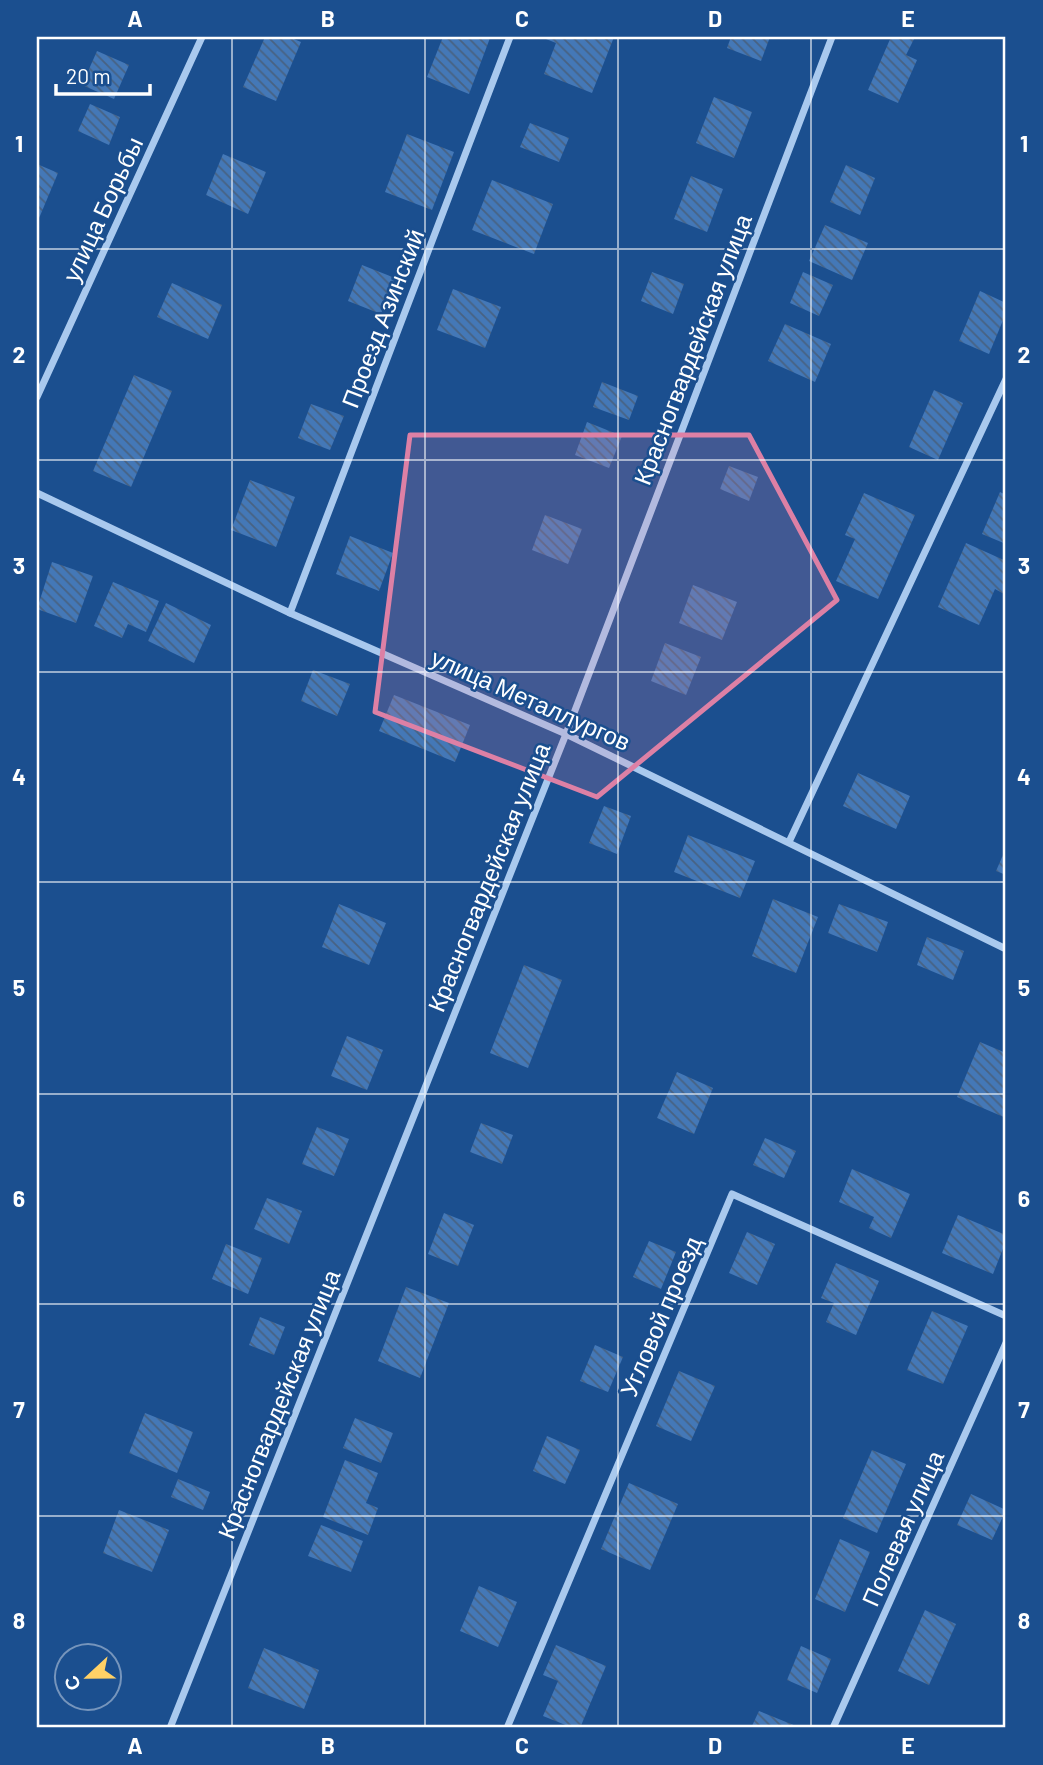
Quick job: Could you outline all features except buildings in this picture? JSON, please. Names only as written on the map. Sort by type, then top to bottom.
[{"type":"street","name":"улица Борьбы","points":[[37,397],[202,37]]},
{"type":"street","name":"Проезд Азинский","points":[[290,613],[510,37]]},
{"type":"street","name":"Красногвардейская улица","points":[[170,1728],[566,733],[832,37]]},
{"type":"street","points":[[789,842],[1006,379]]},
{"type":"street","name":"улица Металлургов","points":[[37,493],[290,613],[566,733],[1006,949]]},
{"type":"street","name":"Угловой проезд","points":[[507,1728],[732,1194],[1006,1317]]},
{"type":"street","name":"Полевая улица","points":[[834,1728],[1006,1343]]},
{"type":"highlighted area","points":[[410,435],[749,435],[837,600],[597,797],[375,712]]}]
